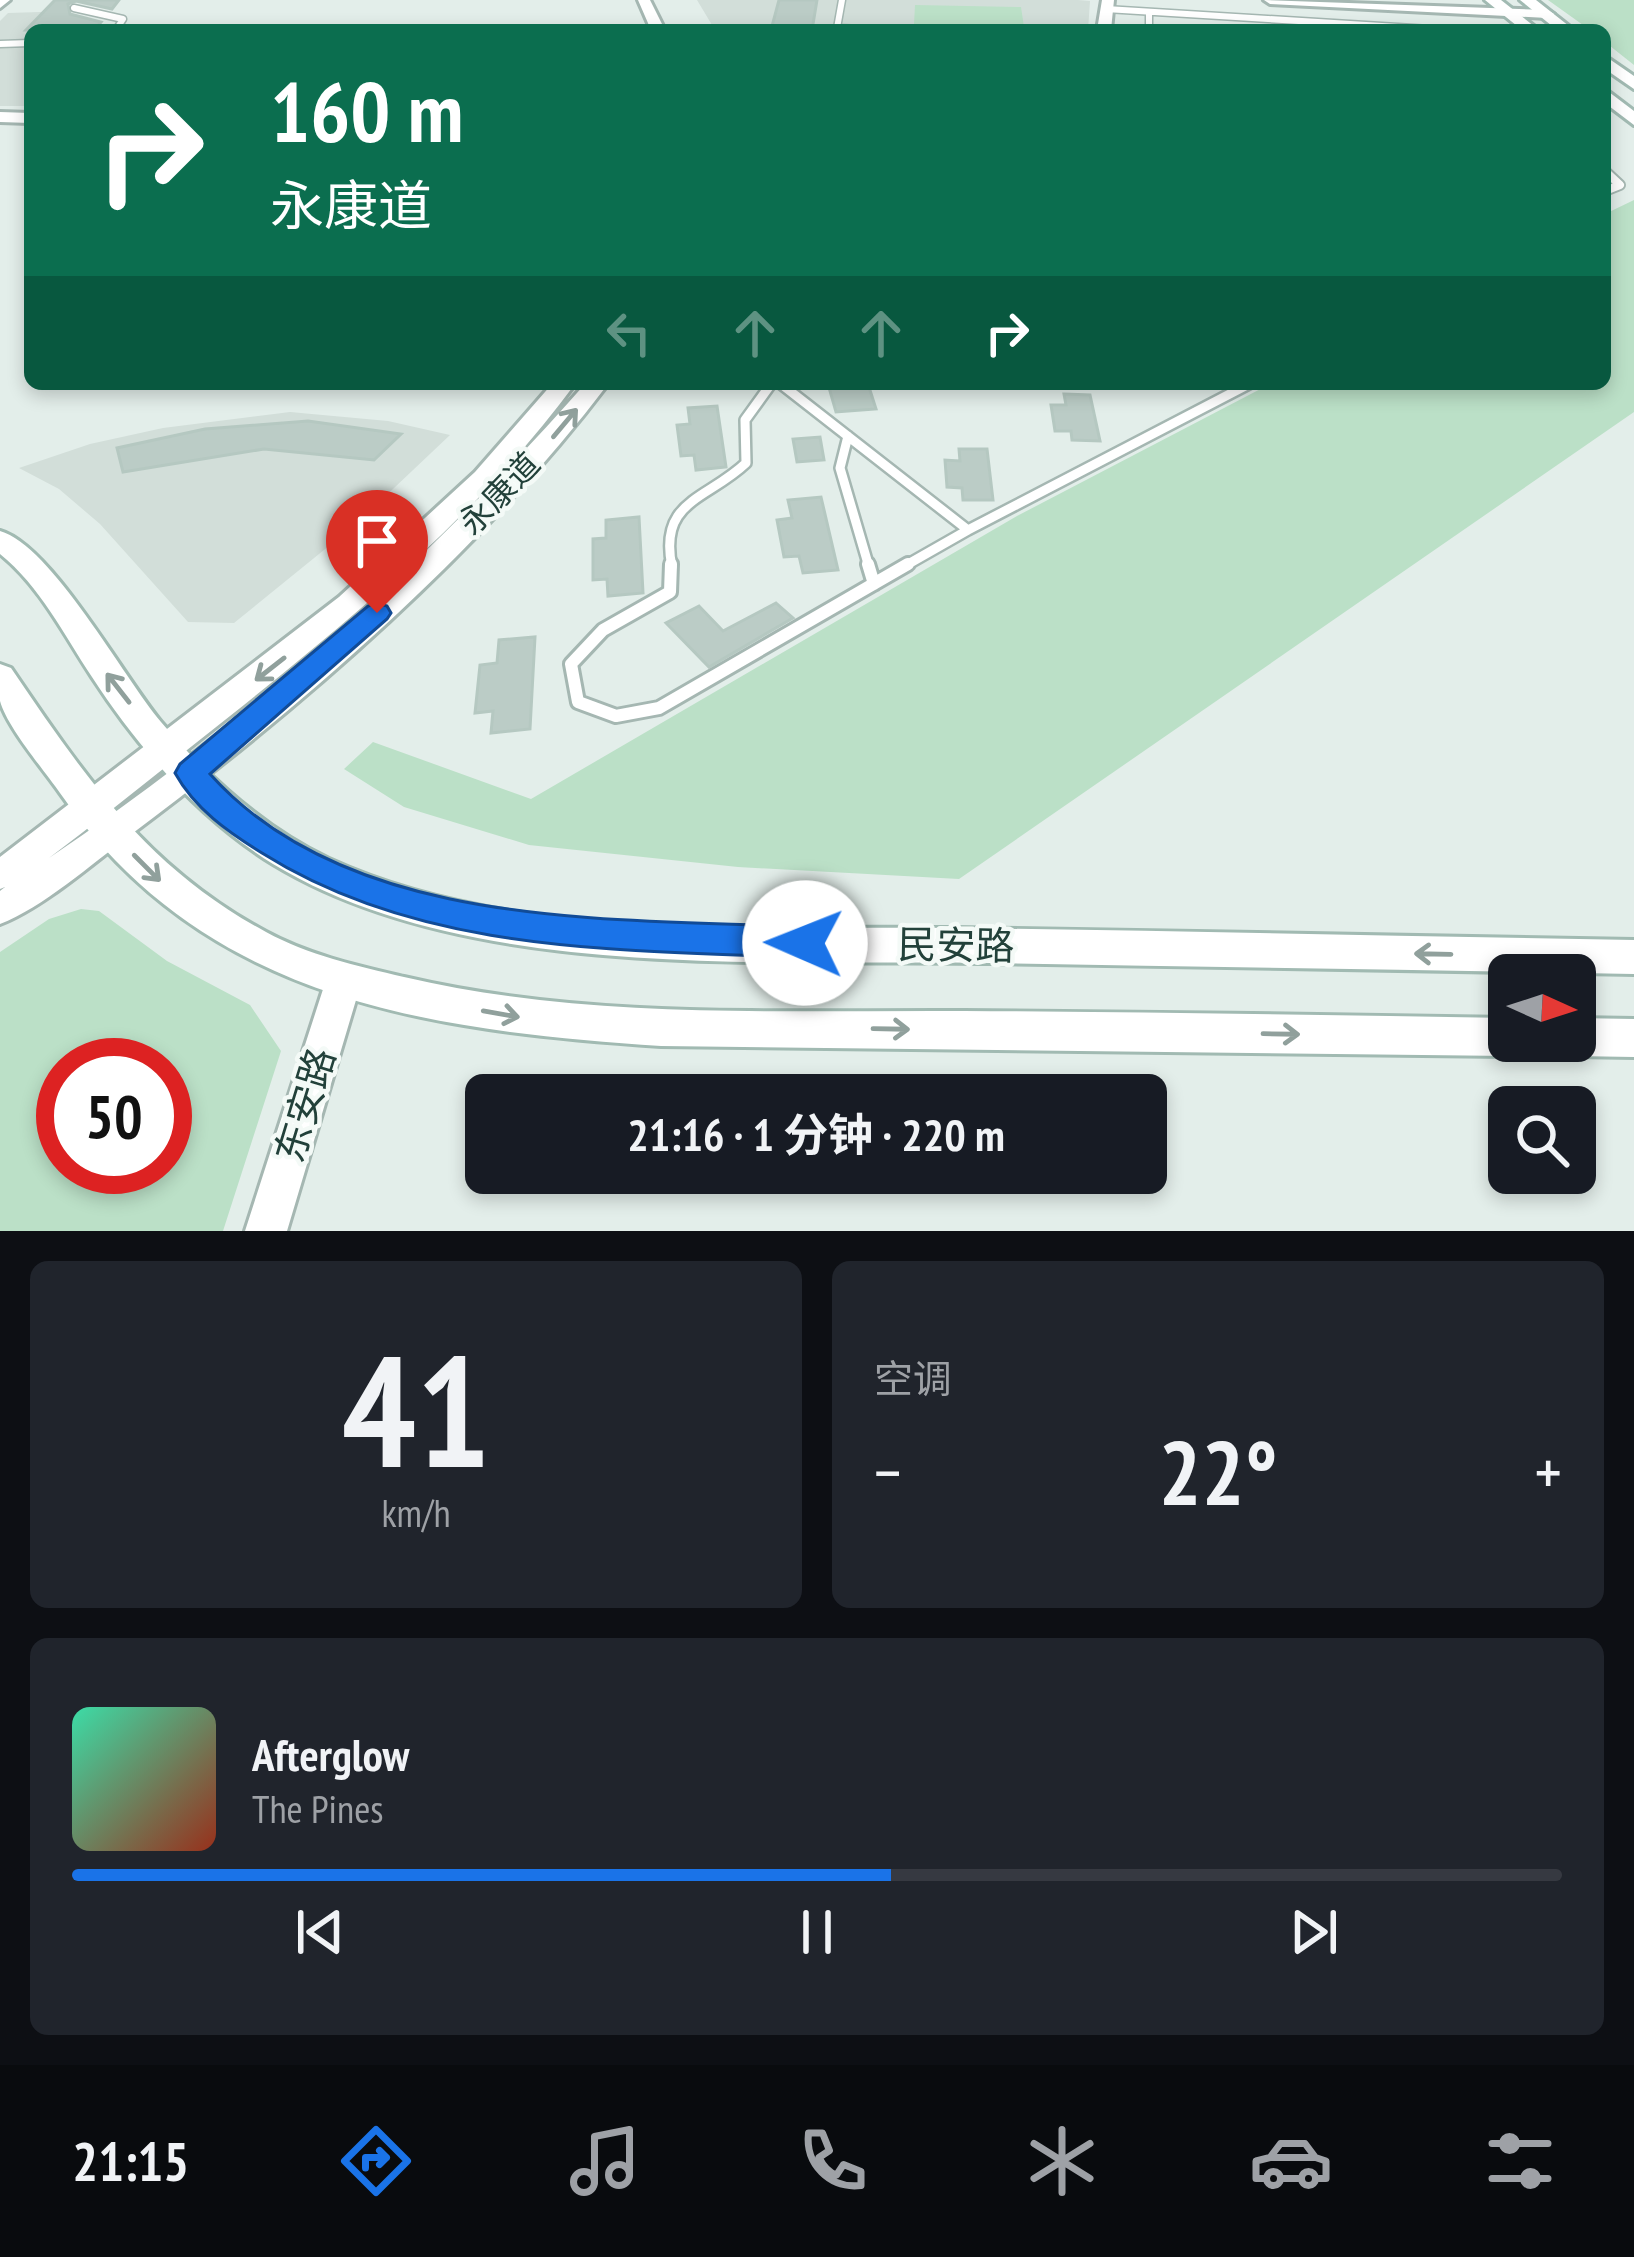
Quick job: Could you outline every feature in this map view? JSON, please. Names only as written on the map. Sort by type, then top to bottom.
[{"type":"main road","points":[[1611,99],[1634,120]]},
{"type":"main road","name":"民安路","points":[[0,540],[58,602],[109,678],[228,816],[317,870],[426,908],[548,931],[712,941],[1634,957]]},
{"type":"main road","points":[[0,676],[101,821],[174,895],[259,946],[344,980],[518,1018],[635,1024],[1488,1036]]},
{"type":"main road","points":[[1596,1037],[1634,1038]]},
{"type":"street","points":[[1270,0],[1536,6]]},
{"type":"street","points":[[1364,0],[1501,7]]},
{"type":"street","name":"永康道","points":[[179,761],[437,524],[516,445],[559,390]]},
{"type":"street","name":"永康道","points":[[0,909],[101,821],[350,639],[461,534],[592,390]]},
{"type":"street","name":"永康道","points":[[0,875],[101,821]]},
{"type":"street","name":"东安路","points":[[266,1231],[344,980]]},
{"type":"lane","points":[[1107,4],[1352,24]]},
{"type":"lane","points":[[74,8],[123,19],[120,24]]},
{"type":"lane","points":[[1149,11],[1149,24]]},
{"type":"lane","points":[[767,390],[746,420],[746,463],[732,479],[681,511],[668,529],[668,546],[677,568],[670,592],[604,625],[583,644],[571,664],[578,702],[616,716],[659,707],[968,530],[1238,390]]},
{"type":"lane","points":[[789,390],[968,530]]},
{"type":"lane","points":[[848,436],[840,468],[874,584]]},
{"type":"shaded area","points":[[697,0],[1090,1],[1088,24],[711,24]]},
{"type":"shaded area","points":[[72,11],[62,24],[24,24],[24,106],[0,106],[0,21],[8,13]]},
{"type":"shaded area","points":[[290,412],[388,421],[450,435],[356,524],[234,623],[188,622],[100,524],[59,489],[19,468],[90,444],[163,428]]},
{"type":"green space","points":[[1548,0],[1634,0],[1634,65],[1611,47],[1611,24],[1582,24]]},
{"type":"green space","points":[[915,5],[1021,7],[1024,24],[914,24]]},
{"type":"green space","points":[[1634,200],[1634,412],[959,879],[738,867],[529,845],[404,807],[344,769],[373,742],[531,799],[1017,516],[1258,390],[1611,390],[1611,211]]},
{"type":"green space","points":[[81,909],[99,911],[167,961],[250,1005],[281,1051],[223,1231],[0,1231],[0,952],[49,919]]},
{"type":"building","points":[[55,0],[119,0],[112,9],[76,1],[68,4],[70,14],[99,24],[32,24]]},
{"type":"building","points":[[779,0],[817,0],[813,24],[773,24]]},
{"type":"building","points":[[830,390],[870,390],[876,409],[836,412]]},
{"type":"building","points":[[1064,394],[1090,395],[1100,441],[1072,440],[1071,431],[1055,431],[1051,405],[1066,405]]},
{"type":"building","points":[[717,406],[726,467],[696,470],[694,455],[681,456],[677,425],[690,424],[688,408]]},
{"type":"building","points":[[308,421],[401,434],[374,460],[264,449],[123,472],[117,448],[205,429]]},
{"type":"building","points":[[820,437],[824,460],[797,462],[793,439]]},
{"type":"building","points":[[959,449],[987,449],[993,500],[963,500],[962,488],[947,487],[945,460],[960,461]]},
{"type":"building","points":[[821,497],[838,570],[803,573],[799,556],[784,557],[777,520],[792,518],[788,500]]},
{"type":"building","points":[[639,517],[643,593],[608,596],[607,579],[593,580],[593,539],[606,538],[606,520]]},
{"type":"building","points":[[776,603],[793,618],[709,667],[666,623],[699,606],[723,631]]},
{"type":"building","points":[[535,637],[530,729],[491,733],[493,711],[475,713],[480,665],[497,663],[499,640]]},
{"type":"route","points":[[377,613],[191,773],[228,816],[317,870],[426,908],[548,931],[805,943]]}]
